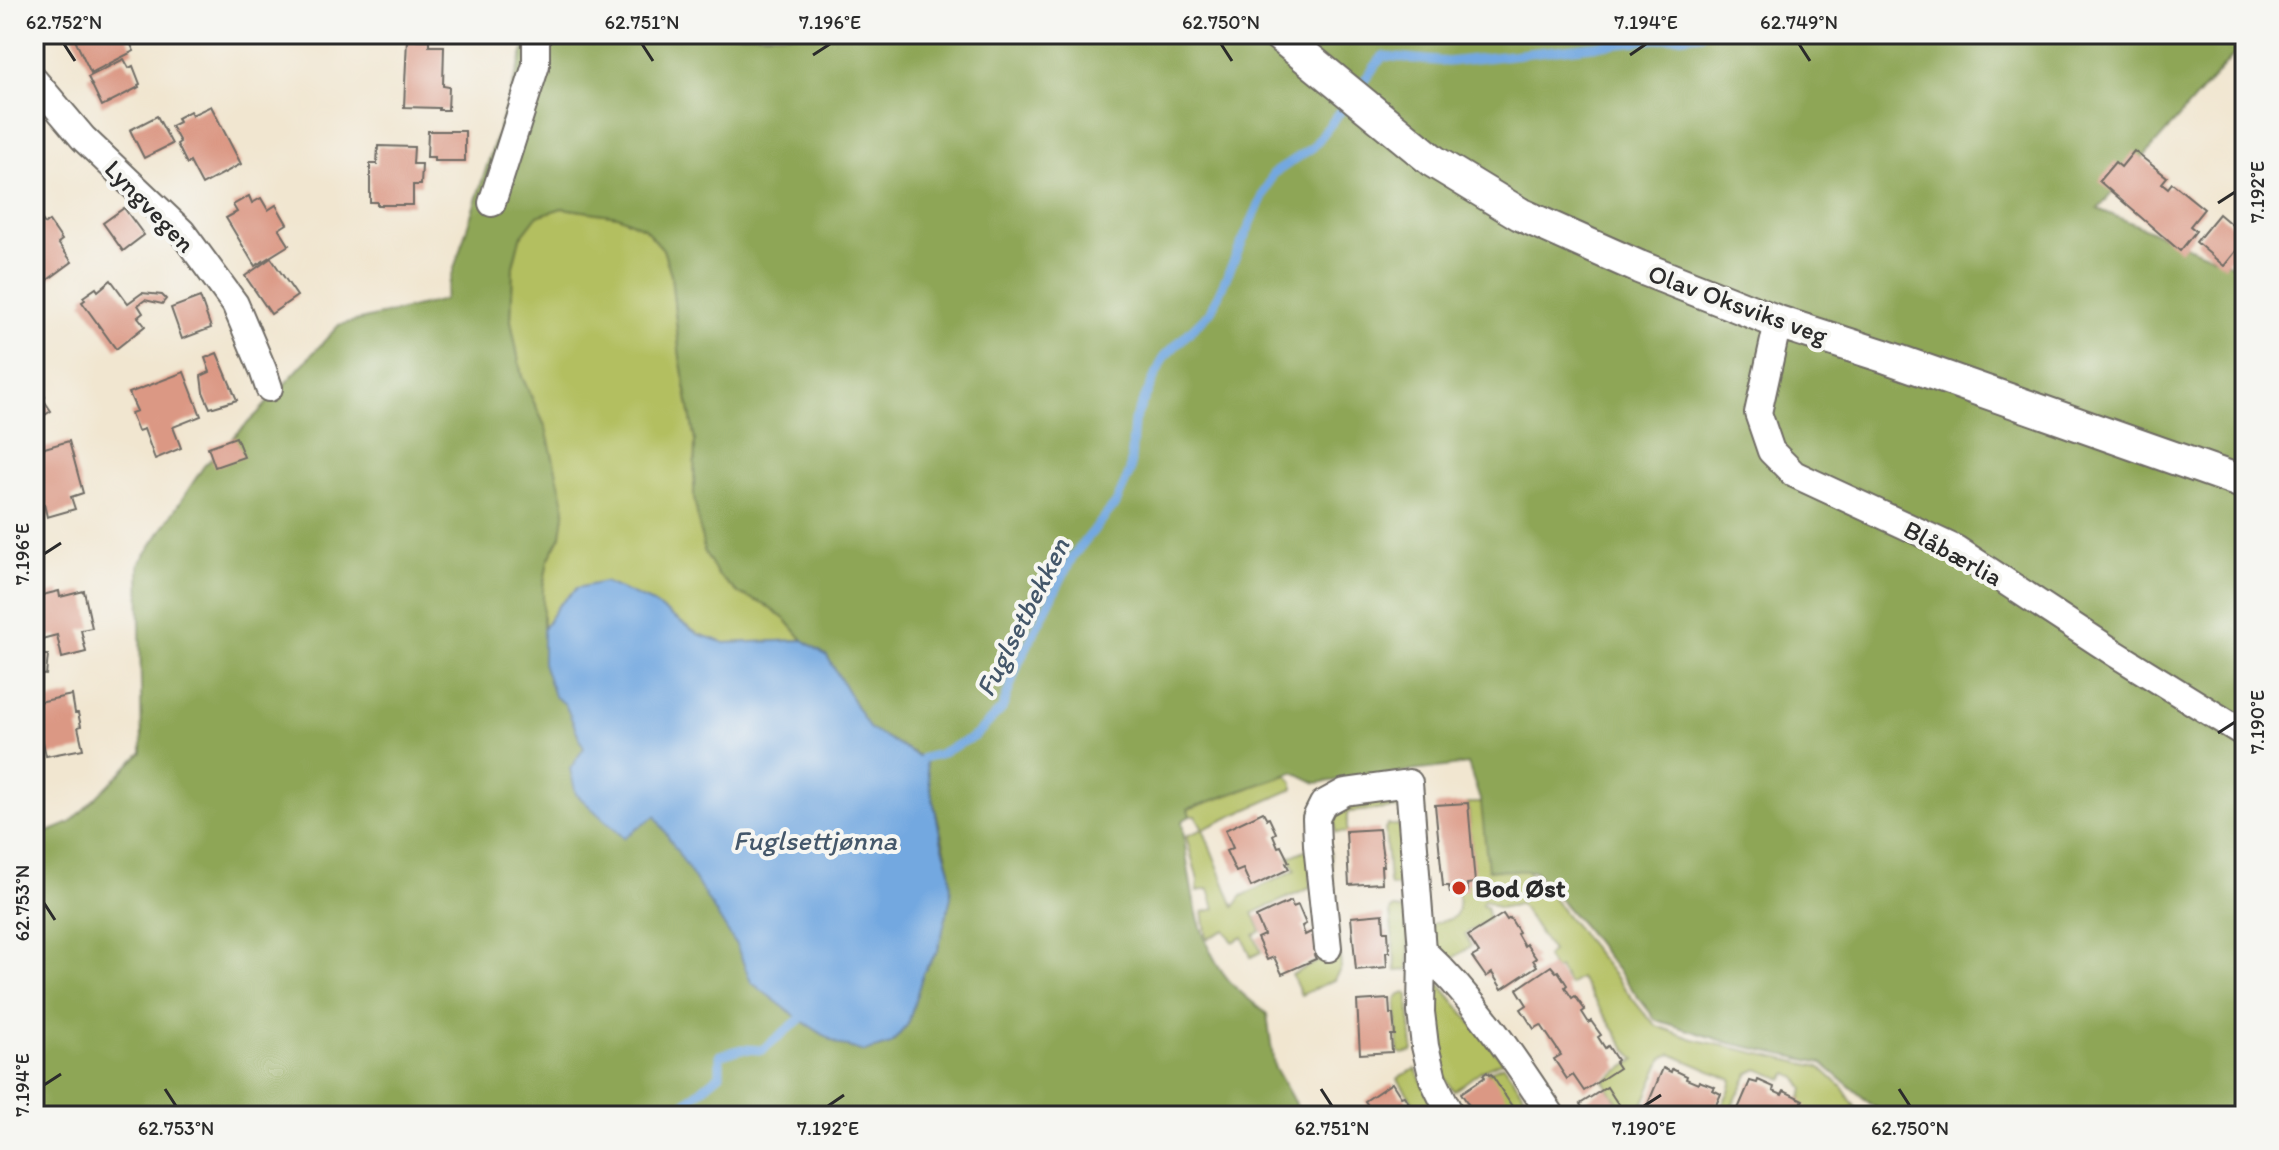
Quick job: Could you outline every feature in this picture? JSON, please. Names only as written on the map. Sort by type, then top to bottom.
[{"type":"street","points":[[492,203],[536,65],[536,34]]},
{"type":"street","name":"Olav Oksviks veg","points":[[1278,34],[1433,161],[1520,214],[1639,267],[1778,322],[1884,356],[2245,483]]},
{"type":"street","name":"Lyngvegen","points":[[34,80],[83,138],[182,232],[235,304],[269,388]]},
{"type":"street","name":"Blåbærlia","points":[[1778,322],[1758,413],[1771,451],[1794,474],[1956,549],[2245,734]]},
{"type":"street","points":[[1328,948],[1316,818],[1323,804],[1345,792],[1409,783],[1422,950],[1421,1012],[1425,1046],[1433,1079],[1451,1116]]},
{"type":"street","points":[[1422,950],[1450,976],[1514,1058],[1552,1116]]},
{"type":"green space","points":[[529,34],[2245,34],[2245,39],[2231,58],[2098,209],[2245,270],[2245,1116],[1885,1116],[1822,1063],[1730,1043],[1656,1020],[1582,925],[1535,871],[1488,870],[1481,803],[1468,764],[1316,783],[1294,772],[1188,809],[1190,816],[1182,821],[1196,908],[1210,950],[1234,986],[1267,1014],[1274,1066],[1302,1116],[34,1116],[34,838],[70,823],[142,752],[139,564],[204,466],[339,325],[444,300]],"holes":[[[562,208],[618,216],[644,228],[663,249],[671,275],[680,357],[695,441],[694,497],[704,551],[718,575],[738,593],[764,604],[786,620],[803,640],[827,656],[869,728],[923,758],[950,870],[938,950],[923,973],[908,1024],[891,1044],[864,1052],[838,1044],[799,1019],[543,629],[543,587],[548,560],[561,536],[565,508],[546,428],[522,377],[511,321],[513,266],[520,238],[537,216]]]},
{"type":"green space","points":[[562,208],[618,216],[644,228],[663,249],[671,275],[680,357],[695,441],[694,497],[718,575],[738,593],[764,604],[786,620],[803,640],[725,643],[698,634],[653,603],[558,606],[543,629],[543,587],[548,560],[561,536],[546,428],[522,377],[511,321],[513,266],[520,238],[537,216]]},
{"type":"green space","points":[[1287,775],[1293,782],[1293,789],[1203,829],[1196,816],[1190,816],[1188,809]]},
{"type":"green space","points":[[1398,797],[1398,808],[1349,812],[1347,833],[1335,832],[1335,821],[1331,817],[1328,828],[1341,968],[1334,980],[1301,995],[1292,975],[1318,961],[1336,956],[1323,824],[1339,803]]},
{"type":"green space","points":[[1468,803],[1481,803],[1506,855],[1539,881],[1657,1026],[1693,1039],[1820,1067],[1842,1087],[1861,1116],[1807,1116],[1808,1111],[1798,1106],[1804,1089],[1796,1077],[1788,1073],[1783,1079],[1758,1069],[1749,1073],[1727,1116],[1717,1116],[1732,1080],[1671,1054],[1663,1058],[1642,1107],[1656,1116],[1626,1116],[1604,1081],[1636,1059],[1580,978],[1569,985],[1559,968],[1554,970],[1546,957],[1552,951],[1520,904],[1499,908],[1484,900],[1482,905],[1486,907],[1489,919],[1465,934],[1471,946],[1447,962],[1435,950],[1427,926],[1455,915],[1458,892],[1467,884],[1473,870]]},
{"type":"green space","points":[[1387,825],[1400,826],[1404,885],[1390,886]]},
{"type":"green space","points":[[1203,829],[1234,907],[1242,896],[1295,870],[1289,857],[1312,847],[1310,888],[1253,913],[1261,931],[1254,935],[1261,952],[1251,957],[1243,937],[1233,942],[1225,930],[1207,939],[1203,912],[1215,909],[1209,889],[1197,891],[1198,880],[1186,836]]},
{"type":"green space","points":[[1395,908],[1407,911],[1408,970],[1396,971],[1390,912]]},
{"type":"green space","points":[[1438,982],[1503,1061],[1482,1070],[1454,1091],[1442,1070],[1436,1040],[1434,983]]},
{"type":"green space","points":[[1406,993],[1413,1049],[1402,1054],[1398,1051],[1396,1000]]},
{"type":"green space","points":[[1504,1065],[1538,1116],[1516,1116],[1487,1072]]},
{"type":"green space","points":[[1416,1069],[1437,1116],[1422,1116],[1398,1079]]},
{"type":"water","name":"Fuglsettjønna","points":[[604,582],[653,603],[698,634],[725,643],[803,640],[827,656],[869,728],[925,760],[950,870],[951,897],[938,950],[923,973],[908,1024],[891,1044],[864,1052],[838,1044],[751,982],[736,945],[655,816],[624,838],[576,794],[570,769],[584,748],[565,704],[554,696],[543,663],[543,629],[558,606],[577,588]]},
{"type":"building","points":[[72,34],[126,34],[134,51],[91,73]]},
{"type":"building","points":[[407,39],[429,40],[429,46],[444,46],[443,86],[449,87],[448,110],[404,107]]},
{"type":"building","points":[[124,59],[129,68],[133,66],[139,87],[102,106],[88,77]]},
{"type":"building","points":[[211,106],[241,164],[202,185],[190,162],[187,164],[171,126],[179,122],[177,118],[190,111],[192,115]]},
{"type":"building","points":[[157,116],[172,144],[144,158],[130,130]]},
{"type":"building","points":[[428,131],[465,131],[465,161],[434,161],[434,157],[427,157]]},
{"type":"building","points":[[378,146],[414,147],[413,164],[422,164],[421,185],[413,185],[413,205],[377,205],[377,202],[370,202],[370,164],[377,164]]},
{"type":"building","points":[[2134,151],[2167,177],[2162,183],[2168,188],[2172,183],[2204,209],[2190,226],[2196,231],[2180,251],[2099,181],[2115,162],[2121,167]]},
{"type":"building","points":[[249,196],[252,203],[261,198],[268,210],[276,205],[287,224],[279,229],[289,245],[255,266],[226,218],[237,212],[233,205]]},
{"type":"building","points":[[124,208],[144,235],[123,251],[103,223]]},
{"type":"building","points":[[34,209],[45,224],[49,221],[62,240],[58,243],[72,262],[42,284],[34,273]]},
{"type":"building","points":[[2219,214],[2245,236],[2224,266],[2196,242]]},
{"type":"building","points":[[271,258],[297,296],[271,314],[245,276]]},
{"type":"building","points":[[111,280],[128,303],[142,293],[162,295],[166,299],[162,304],[145,300],[138,305],[143,313],[138,317],[145,326],[116,349],[82,302],[85,300],[83,297],[96,288],[98,291]]},
{"type":"building","points":[[200,297],[211,328],[182,339],[171,308]]},
{"type":"building","points":[[217,353],[237,400],[210,408],[203,392],[201,376],[210,372],[205,358]]},
{"type":"building","points":[[184,372],[201,416],[173,427],[181,448],[155,459],[144,429],[138,431],[131,413],[137,411],[129,393]]},
{"type":"building","points":[[34,381],[51,411],[34,422]]},
{"type":"building","points":[[236,437],[244,457],[215,467],[208,447]]},
{"type":"building","points":[[69,441],[83,493],[71,497],[75,509],[47,517],[44,504],[34,507],[34,451]]},
{"type":"building","points":[[59,591],[60,597],[84,591],[92,628],[81,630],[86,652],[62,658],[57,635],[34,641],[34,597]]},
{"type":"building","points":[[34,645],[43,647],[42,655],[48,655],[46,675],[34,674]]},
{"type":"building","points":[[72,695],[81,726],[78,727],[83,749],[46,756],[42,737],[34,739],[34,703]]},
{"type":"building","points":[[1468,803],[1475,883],[1467,884],[1468,891],[1450,893],[1449,886],[1443,886],[1435,805]]},
{"type":"building","points":[[1263,812],[1276,833],[1273,835],[1289,862],[1286,863],[1289,869],[1251,887],[1243,869],[1236,872],[1226,851],[1233,848],[1225,830]]},
{"type":"building","points":[[1379,829],[1384,866],[1381,866],[1382,883],[1349,885],[1346,831]]},
{"type":"building","points":[[1291,901],[1293,907],[1298,905],[1306,924],[1302,926],[1305,935],[1311,932],[1319,952],[1314,955],[1316,959],[1282,974],[1274,957],[1267,960],[1257,938],[1264,935],[1256,917]]},
{"type":"building","points":[[1383,914],[1384,931],[1388,931],[1387,967],[1356,970],[1351,917]]},
{"type":"building","points":[[1503,914],[1507,920],[1510,918],[1524,946],[1526,944],[1536,958],[1533,960],[1537,966],[1502,989],[1492,973],[1486,977],[1472,957],[1479,953],[1468,936]]},
{"type":"building","points":[[1551,966],[1558,971],[1572,998],[1575,996],[1585,1010],[1582,1012],[1601,1035],[1598,1037],[1605,1048],[1608,1046],[1617,1060],[1615,1062],[1619,1068],[1584,1091],[1573,1075],[1567,1079],[1554,1059],[1561,1055],[1541,1025],[1534,1029],[1521,1009],[1527,1005],[1517,989]]},
{"type":"building","points":[[1389,999],[1395,1035],[1391,1035],[1392,1052],[1360,1054],[1357,1001]]},
{"type":"building","points":[[1663,1068],[1671,1072],[1672,1069],[1698,1084],[1699,1081],[1715,1087],[1713,1090],[1721,1094],[1711,1116],[1663,1116],[1647,1106]]},
{"type":"building","points":[[1487,1072],[1517,1114],[1514,1116],[1476,1116],[1461,1093],[1485,1077],[1483,1075]]},
{"type":"building","points":[[1758,1080],[1774,1087],[1773,1091],[1782,1095],[1784,1091],[1803,1100],[1801,1104],[1807,1106],[1802,1116],[1735,1116],[1750,1081],[1757,1083]]},
{"type":"building","points":[[1392,1083],[1416,1113],[1412,1116],[1375,1116],[1365,1101]]},
{"type":"building","points":[[1607,1087],[1626,1116],[1588,1116],[1580,1104]]},
{"type":"waterway","name":"Fuglsetbekken","points":[[923,758],[939,754],[975,736],[1002,709],[1019,662],[1073,556],[1116,503],[1130,472],[1134,421],[1164,357],[1211,311],[1273,174],[1313,147],[1383,56],[1448,62],[1701,34]]},
{"type":"waterway","points":[[683,1105],[720,1074],[720,1055],[742,1049],[762,1050],[800,1019]]},
{"type":"place","name":"Bod Øst","points":[[1459,888]]}]
